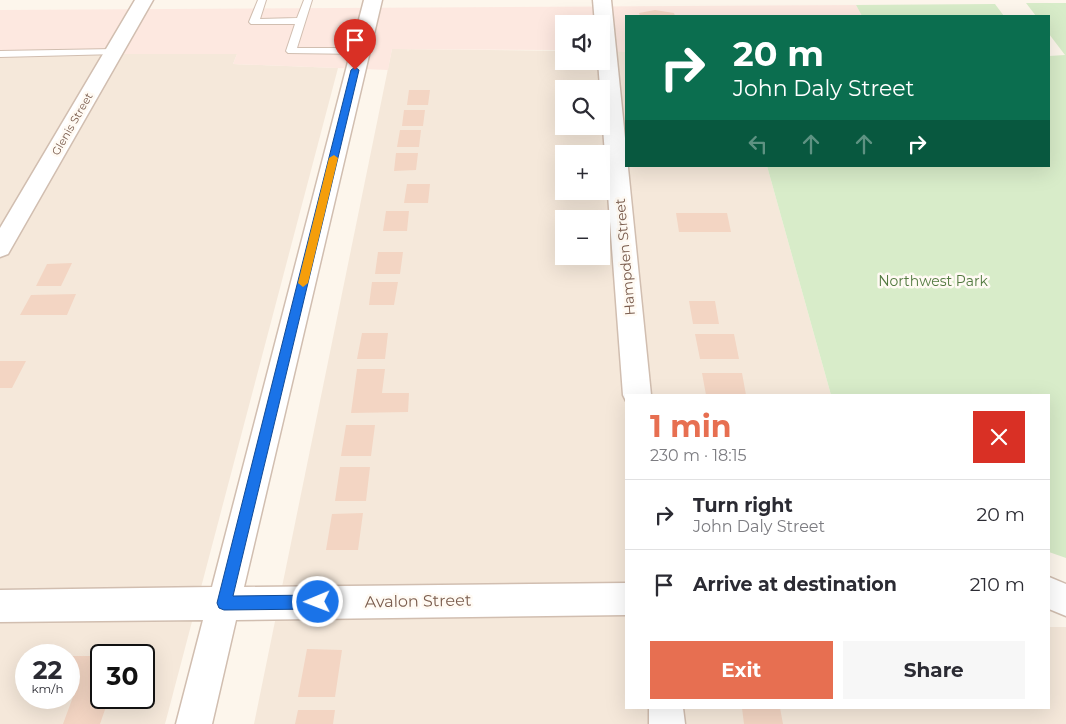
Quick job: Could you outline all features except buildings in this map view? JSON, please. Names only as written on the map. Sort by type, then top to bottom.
[{"type":"street","name":"Glenis Street","points":[[0,248],[144,0]]},
{"type":"street","points":[[194,724],[373,0]]},
{"type":"street","name":"Hampden Street","points":[[602,0],[637,394]]},
{"type":"street","points":[[1050,593],[1066,600]]},
{"type":"street","name":"Avalon Street","points":[[0,606],[625,599]]},
{"type":"street","points":[[666,709],[667,724]]},
{"type":"lane","points":[[262,0],[254,22],[301,21]]},
{"type":"lane","points":[[308,0],[291,51],[360,51]]},
{"type":"lane","points":[[0,54],[114,52]]},
{"type":"shaded area","points":[[856,5],[861,15],[625,15],[625,52],[610,51],[610,15],[555,15],[555,50],[392,49],[388,70],[233,64],[237,54],[0,54],[0,10]]},
{"type":"shaded area","points":[[392,49],[555,51],[555,70],[610,70],[610,51],[625,51],[625,167],[767,167],[831,394],[625,394],[625,709],[1050,709],[1050,627],[1066,627],[1066,724],[254,724]]},
{"type":"shaded area","points":[[0,54],[237,54],[233,64],[338,68],[165,724],[0,724]]},
{"type":"green space","name":"Northwest Park","points":[[1026,3],[1066,3],[1066,558],[1050,552],[1050,394],[831,394],[767,167],[1050,167],[1050,56],[1065,55],[1050,35],[1050,15],[1035,15]]},
{"type":"green space","points":[[995,4],[1003,15],[861,15],[856,5]]},
{"type":"slow traffic","points":[[303,283],[334,158]]},
{"type":"route","points":[[318,602],[224,603],[355,70]]}]
